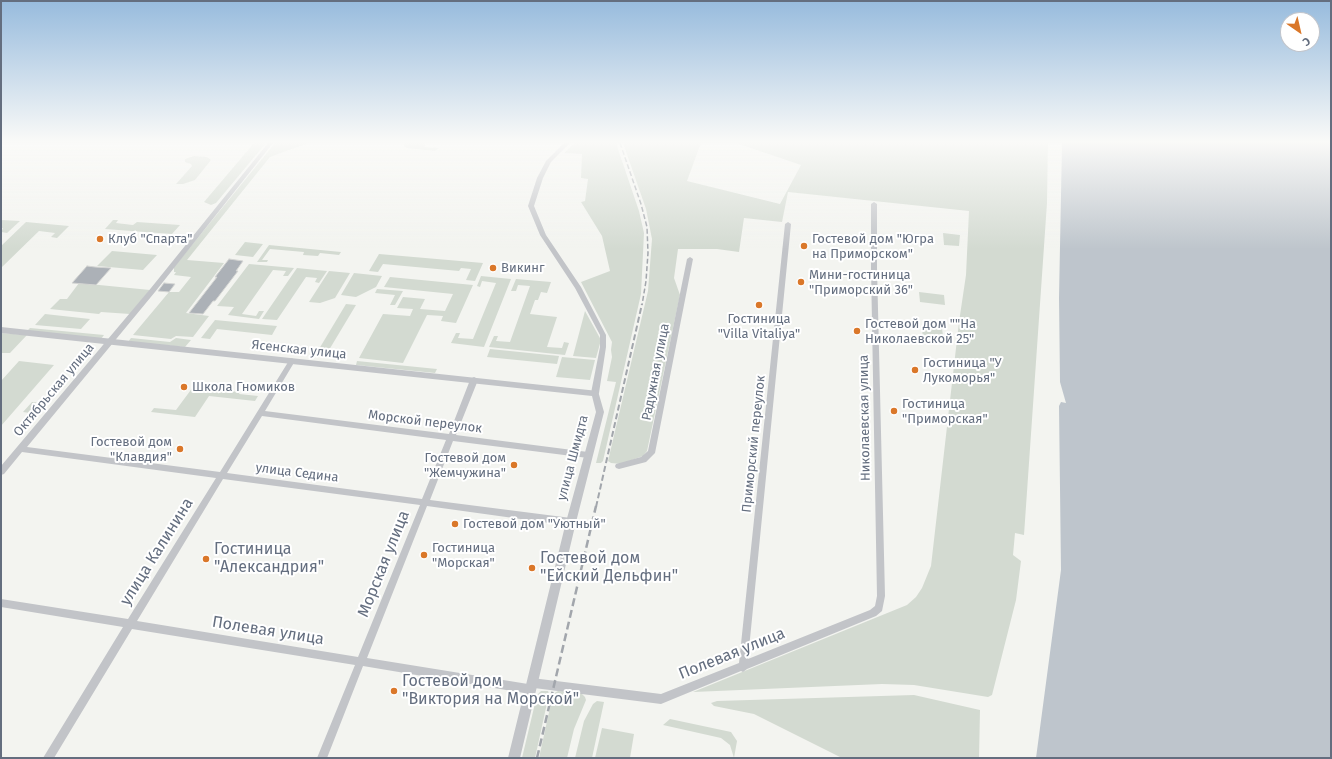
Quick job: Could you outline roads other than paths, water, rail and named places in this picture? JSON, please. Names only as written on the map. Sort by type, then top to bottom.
[{"type":"street","name":"Октябрьская улица","points":[[1,472],[110,342],[242,178]]},
{"type":"street","name":"улица Шмидта","points":[[514,758],[571,522],[600,412],[595,393],[603,348],[603,335],[578,287],[543,235],[531,206],[540,178]]},
{"type":"street","name":"Николаевская улица","points":[[874,204],[881,596],[879,608]]},
{"type":"street","name":"Приморский переулок","points":[[743,667],[788,224]]},
{"type":"street","name":"Радужная улица","points":[[619,466],[643,460],[652,453],[690,259]]},
{"type":"street","name":"Ясенская улица","points":[[1,330],[595,393]]},
{"type":"street","name":"улица Калинина","points":[[48,758],[292,361]]},
{"type":"street","name":"Морская улица","points":[[322,758],[474,380]]},
{"type":"street","name":"Морской переулок","points":[[260,413],[588,455]]},
{"type":"street","name":"улица Седина","points":[[20,449],[571,522]]},
{"type":"street","name":"Полевая улица","points":[[1,604],[360,662],[531,686],[591,690],[661,699],[873,613],[879,608]]},
{"type":"railway","points":[[632,178],[647,227],[648,253],[646,281],[642,305]]},
{"type":"railway","points":[[596,507],[642,304]]},
{"type":"railway","points":[[537,758],[596,506]]},
{"type":"place","name":"Клуб \"Спарта\"","points":[[100,239]]},
{"type":"place","name":"Гостевой дом \"Югра на Приморском\"","points":[[804,246]]},
{"type":"place","name":"Викинг","points":[[493,268]]},
{"type":"place","name":"Мини-гостиница \"Приморский 36\"","points":[[801,282]]},
{"type":"place","name":"Гостиница \"Villa Vitaliya\"","points":[[759,305]]},
{"type":"place","name":"Гостевой дом \"\"На Николаевской 25\"","points":[[857,331]]},
{"type":"place","name":"Гостиница \"У Лукоморья\"","points":[[915,370]]},
{"type":"place","name":"Школа Гномиков","points":[[184,387]]},
{"type":"place","name":"Гостиница \"Приморская\"","points":[[894,411]]},
{"type":"place","name":"Гостевой дом \"Клавдия\"","points":[[180,449]]},
{"type":"place","name":"Гостевой дом \"Жемчужина\"","points":[[514,465]]},
{"type":"place","name":"Гостевой дом \"Уютный\"","points":[[455,524]]},
{"type":"place","name":"Гостиница \"Морская\"","points":[[424,555]]},
{"type":"place","name":"Гостиница \"Александрия\"","points":[[206,559]]},
{"type":"place","name":"Гостевой дом \"Ейский Дельфин\"","points":[[532,568]]},
{"type":"place","name":"Гостевой дом \"Виктория на Морской\"","points":[[394,691]]}]
